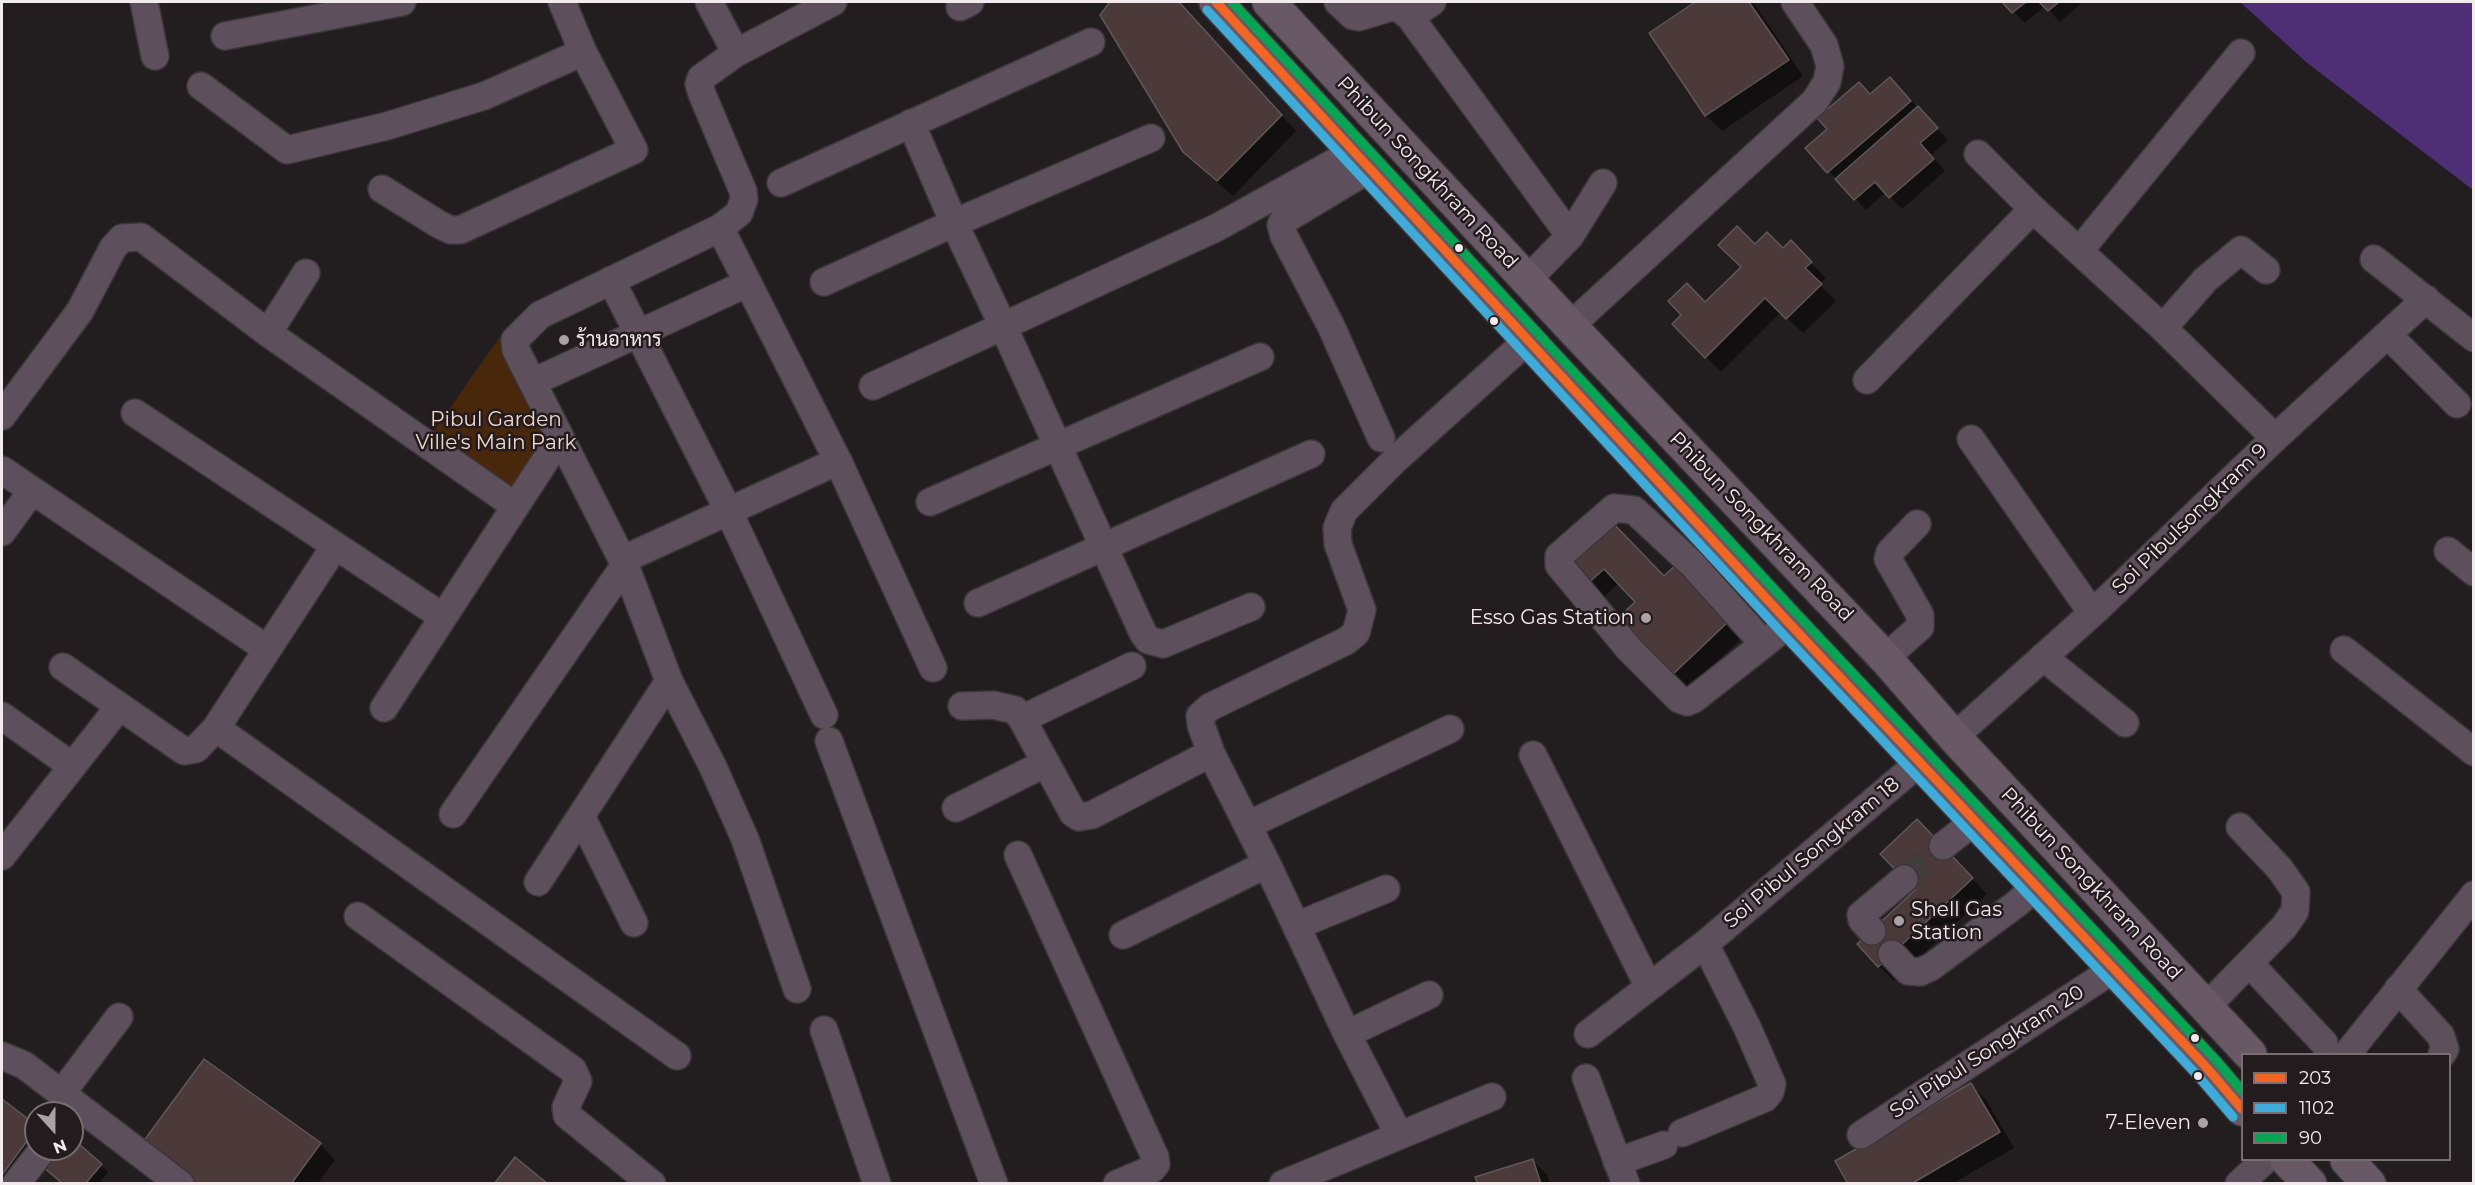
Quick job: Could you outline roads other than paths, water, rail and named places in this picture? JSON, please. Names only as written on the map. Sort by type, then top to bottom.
[{"type":"main road","name":"Phibun Songkhram Road","points":[[1216,2],[1789,623],[2114,969],[2241,1108]]},
{"type":"main road","name":"Phibun Songkhram Road","points":[[1269,2],[1570,326],[1885,658],[1954,737],[2249,1053]]},
{"type":"main road","points":[[1920,762],[1954,737]]},
{"type":"main road","points":[[2287,1161],[2310,1184]]},
{"type":"main road","points":[[2348,1161],[2369,1184]]},
{"type":"street","points":[[144,2],[155,56]]},
{"type":"street","points":[[225,36],[402,2]]},
{"type":"street","points":[[382,189],[440,225],[451,230],[460,230],[634,150],[583,52],[562,2]]},
{"type":"street","points":[[709,2],[736,53]]},
{"type":"street","points":[[797,989],[746,839],[713,767],[669,681],[623,563],[516,350],[515,340],[540,315],[720,228],[739,213],[744,199],[743,191],[699,84],[701,78],[736,53],[833,2]]},
{"type":"street","points":[[1338,2],[1353,16],[1359,17],[1392,8],[1421,9],[1570,236]]},
{"type":"street","points":[[1570,326],[1815,101],[1827,82],[1830,66],[1824,45],[1795,2]]},
{"type":"street","points":[[781,183],[1091,42]]},
{"type":"street","points":[[201,86],[287,150],[387,126],[484,96],[583,52]]},
{"type":"street","points":[[2080,250],[2241,53]]},
{"type":"street","points":[[911,123],[954,223],[1004,326],[1143,633],[1155,644],[1163,644],[1251,607]]},
{"type":"street","points":[[824,282],[1151,138]]},
{"type":"street","points":[[1978,154],[2033,209],[2163,328],[2275,438]]},
{"type":"street","points":[[873,386],[1363,159]]},
{"type":"street","points":[[1363,159],[1283,221],[1281,225],[1284,236],[1331,326],[1381,438]]},
{"type":"street","points":[[1527,280],[1570,236],[1603,183]]},
{"type":"street","points":[[1867,380],[2033,209]]},
{"type":"street","points":[[720,228],[838,461],[933,668]]},
{"type":"street","points":[[2,416],[80,311],[113,248],[122,238],[141,237],[268,333],[515,506]]},
{"type":"street","points":[[2163,328],[2205,280],[2241,250],[2266,270]]},
{"type":"street","points":[[2374,259],[2474,338]]},
{"type":"street","points":[[268,333],[306,273]]},
{"type":"street","points":[[611,280],[728,510],[824,715]]},
{"type":"street","points":[[532,382],[748,283]]},
{"type":"street","name":"Soi Pibulsongkram 9","points":[[1954,737],[2092,613],[2275,438],[2426,299]]},
{"type":"street","points":[[2388,336],[2457,404]]},
{"type":"street","points":[[1399,1135],[1347,1034],[1267,864],[1211,753],[1200,716],[1210,706],[1346,641],[1356,633],[1362,610],[1338,544],[1337,528],[1344,511],[1396,459],[1528,340]]},
{"type":"street","points":[[930,502],[1260,357]]},
{"type":"street","points":[[135,413],[443,617]]},
{"type":"street","points":[[384,708],[560,438]]},
{"type":"street","points":[[1971,439],[2092,613]]},
{"type":"street","points":[[978,603],[1311,454]]},
{"type":"street","points":[[453,814],[623,563],[728,510],[838,461]]},
{"type":"street","points":[[2,470],[267,649]]},
{"type":"street","points":[[2,532],[32,491]]},
{"type":"street","points":[[1764,644],[1692,564],[1634,510],[1614,508],[1559,556],[1559,565],[1629,649],[1679,699],[1687,702],[1694,699],[1764,644],[1789,623]]},
{"type":"street","points":[[1663,537],[1688,514]]},
{"type":"street","points":[[1885,658],[1920,627],[1920,615],[1887,560],[1890,552],[1917,524]]},
{"type":"street","points":[[63,667],[184,751],[196,749],[216,728],[335,546]]},
{"type":"street","points":[[2448,551],[2474,572]]},
{"type":"street","points":[[2344,651],[2474,752]]},
{"type":"street","points":[[2043,657],[2125,723]]},
{"type":"street","points":[[1022,719],[1132,666]]},
{"type":"street","points":[[538,882],[669,681]]},
{"type":"street","points":[[962,706],[993,705],[1015,710],[1073,813],[1079,817],[1092,815],[1211,753]]},
{"type":"street","points":[[2,856],[118,707]]},
{"type":"street","points":[[2,716],[72,766]]},
{"type":"street","points":[[216,728],[677,1056]]},
{"type":"street","points":[[1248,825],[1450,729]]},
{"type":"street","points":[[829,741],[994,1184]]},
{"type":"street","points":[[1533,754],[1649,987]]},
{"type":"street","name":"Soi Pibul Songkram 18","points":[[1587,1034],[1705,945],[1920,762]]},
{"type":"street","points":[[956,808],[1046,763]]},
{"type":"street","points":[[581,816],[634,923]]},
{"type":"street","points":[[1942,846],[1975,821]]},
{"type":"street","points":[[2206,1007],[2284,927],[2295,911],[2296,891],[2280,869],[2240,827]]},
{"type":"street","points":[[1018,855],[1155,1157],[1156,1164],[1152,1169],[1117,1184]]},
{"type":"street","points":[[1123,935],[1267,864]]},
{"type":"street","points":[[1872,931],[1862,920],[1861,915],[1904,879]]},
{"type":"street","points":[[1892,954],[1908,972],[1920,972],[1931,967],[2036,887]]},
{"type":"street","points":[[1296,926],[1386,889]]},
{"type":"street","points":[[2249,963],[2335,1048],[2398,989],[2470,905]]},
{"type":"street","points":[[358,916],[573,1070],[578,1081],[566,1107],[567,1116],[652,1184]]},
{"type":"street","points":[[1586,1077],[1621,1173],[1673,1139],[1765,1098],[1772,1084],[1747,1027],[1705,945]]},
{"type":"street","name":"Soi Pibul Songkram 20","points":[[1861,1136],[2114,969]]},
{"type":"street","points":[[2398,989],[2441,1036],[2445,1049],[2443,1053]]},
{"type":"street","points":[[1347,1034],[1429,995]]},
{"type":"street","points":[[72,1101],[119,1017]]},
{"type":"street","points":[[824,1030],[877,1184]]},
{"type":"street","points":[[2,1056],[24,1065],[66,1101]]},
{"type":"street","points":[[1283,1184],[1492,1098]]},
{"type":"street","points":[[84,1114],[180,1184]]},
{"type":"street","points":[[16,1184],[34,1161]]},
{"type":"street","points":[[2239,1184],[2264,1161]]},
{"type":"tunnel","points":[[1904,879],[1943,846]]},
{"type":"place","name":"ร้านอาหาร","points":[[564,340]]},
{"type":"place","name":"Esso Gas Station","points":[[1646,618]]},
{"type":"place","name":"Shell Gas Station","points":[[1899,921]]},
{"type":"place","name":"7-Eleven","points":[[2203,1123]]},
{"type":"park label","name":"Pibul Garden Ville's Main Park","points":[[496,432]]}]
